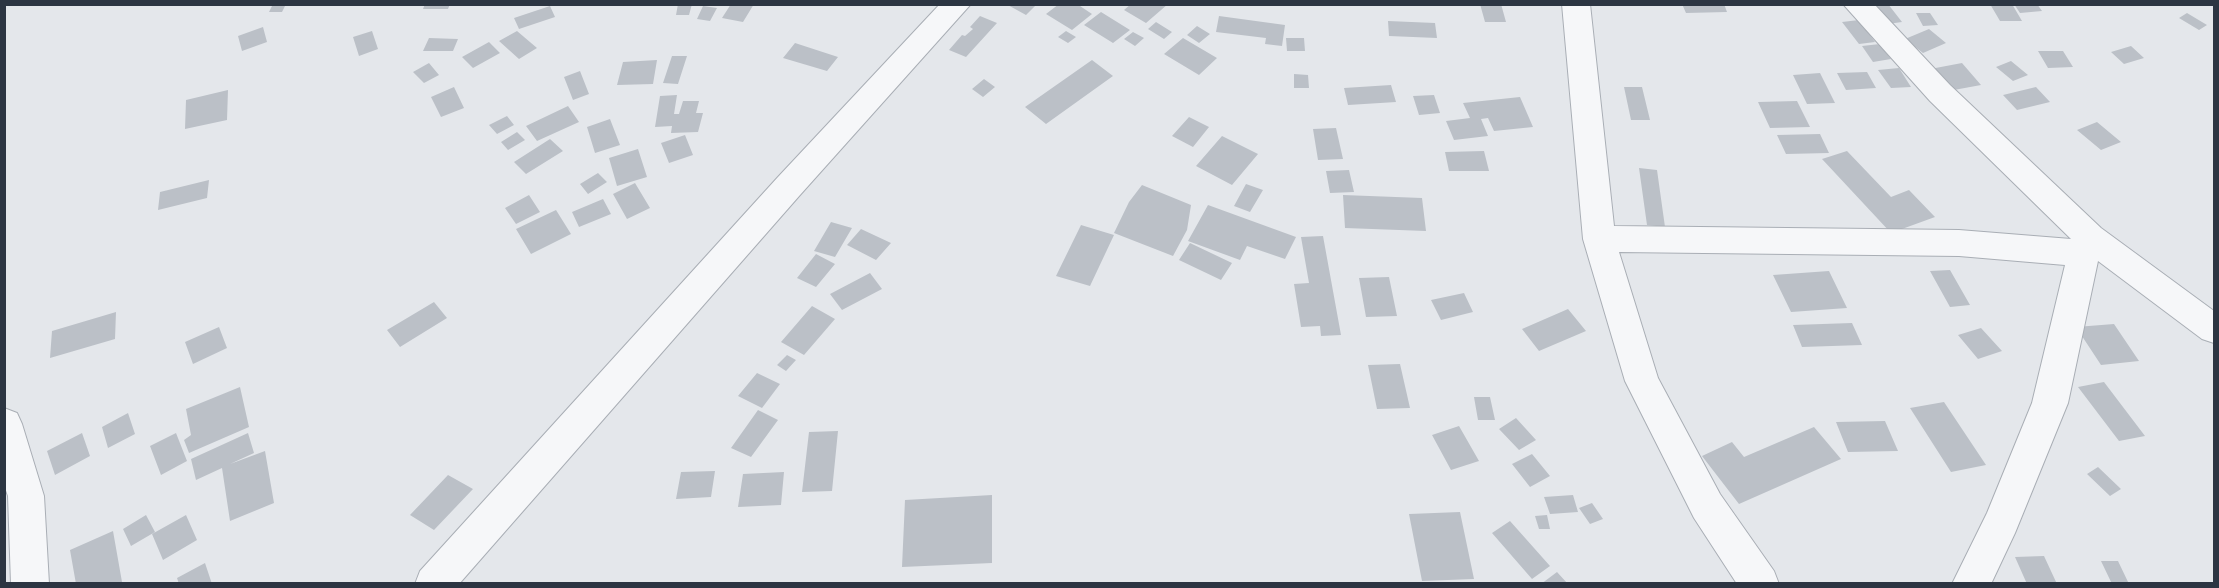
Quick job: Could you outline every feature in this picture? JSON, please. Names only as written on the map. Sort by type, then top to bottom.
[{"type":"street","points":[[434,584],[789,186],[957,4]]},
{"type":"street","points":[[1576,4],[1599,239],[1642,381],[1707,506],[1761,584]]},
{"type":"street","points":[[1857,4],[2087,245],[2214,329]]},
{"type":"street","points":[[1599,239],[2087,245]]},
{"type":"street","points":[[1971,584],[2002,522],[2050,403],[2087,245]]},
{"type":"street","points":[[4,424],[26,496],[30,584]]},
{"type":"building","points":[[273,4],[286,4],[282,12],[269,12]]},
{"type":"building","points":[[425,4],[450,4],[448,9],[423,9]]},
{"type":"building","points":[[678,4],[692,4],[689,15],[676,15]]},
{"type":"building","points":[[731,4],[754,4],[743,22],[722,18]]},
{"type":"building","points":[[1006,4],[1037,4],[1026,15]]},
{"type":"building","points":[[1059,4],[1077,4],[1092,14],[1072,30],[1046,14]]},
{"type":"building","points":[[1131,4],[1168,4],[1146,23],[1124,10]]},
{"type":"building","points":[[1480,4],[1501,4],[1506,22],[1485,22]]},
{"type":"building","points":[[1682,4],[1724,4],[1727,12],[1686,13]]},
{"type":"building","points":[[1864,4],[1888,4],[1902,22],[1880,25]]},
{"type":"building","points":[[1990,4],[2012,4],[2022,21],[2000,21]]},
{"type":"building","points":[[2014,4],[2037,4],[2042,11],[2020,13]]},
{"type":"building","points":[[550,6],[555,17],[519,29],[514,18]]},
{"type":"building","points":[[703,6],[717,8],[710,21],[697,19]]},
{"type":"building","points":[[1101,12],[1130,30],[1113,43],[1084,25]]},
{"type":"building","points":[[1916,13],[1930,13],[1938,25],[1923,26]]},
{"type":"building","points":[[2187,13],[2207,25],[2199,30],[2179,18]]},
{"type":"building","points":[[980,16],[997,23],[966,57],[949,50],[962,35],[965,36],[973,29],[970,27]]},
{"type":"building","points":[[1219,16],[1285,25],[1282,46],[1265,44],[1266,38],[1216,32]]},
{"type":"building","points":[[1859,20],[1875,42],[1859,44],[1842,22]]},
{"type":"building","points":[[1388,21],[1435,23],[1437,38],[1389,36]]},
{"type":"building","points":[[1156,22],[1172,32],[1164,39],[1148,29]]},
{"type":"building","points":[[1197,26],[1210,34],[1199,43],[1187,35]]},
{"type":"building","points":[[263,27],[267,42],[242,51],[238,36]]},
{"type":"building","points":[[1929,29],[1946,43],[1923,53],[1905,39]]},
{"type":"building","points":[[372,31],[378,49],[359,56],[353,37]]},
{"type":"building","points":[[517,31],[537,48],[519,59],[499,41]]},
{"type":"building","points":[[1066,31],[1076,37],[1068,43],[1058,37]]},
{"type":"building","points":[[1133,32],[1144,38],[1135,46],[1124,39]]},
{"type":"building","points":[[429,38],[458,39],[453,51],[423,51]]},
{"type":"building","points":[[1183,38],[1217,58],[1199,75],[1164,54]]},
{"type":"building","points":[[1286,38],[1304,38],[1305,51],[1287,51]]},
{"type":"building","points":[[489,42],[500,53],[473,68],[462,57]]},
{"type":"building","points":[[795,43],[838,57],[827,71],[783,58]]},
{"type":"building","points":[[1880,44],[1891,59],[1873,62],[1862,46]]},
{"type":"building","points":[[2131,46],[2144,58],[2124,64],[2111,52]]},
{"type":"building","points":[[2038,51],[2063,51],[2073,67],[2048,68]]},
{"type":"building","points":[[672,56],[687,56],[678,84],[663,83]]},
{"type":"building","points":[[657,60],[653,84],[617,85],[623,62]]},
{"type":"building","points":[[1092,60],[1113,76],[1046,124],[1025,107]]},
{"type":"building","points":[[2011,61],[2028,75],[2013,81],[1996,67]]},
{"type":"building","points":[[429,63],[439,75],[424,83],[413,72]]},
{"type":"building","points":[[1962,63],[1981,85],[1943,92],[1925,70]]},
{"type":"building","points":[[1899,68],[1911,87],[1891,88],[1878,70]]},
{"type":"building","points":[[580,71],[589,94],[573,100],[564,77]]},
{"type":"building","points":[[1867,72],[1876,88],[1846,90],[1837,73]]},
{"type":"building","points":[[1820,73],[1835,103],[1807,104],[1793,75]]},
{"type":"building","points":[[1294,74],[1308,75],[1309,88],[1294,88]]},
{"type":"building","points":[[984,79],[995,87],[983,97],[972,89]]},
{"type":"building","points":[[1391,85],[1396,102],[1348,105],[1344,88]]},
{"type":"building","points":[[454,87],[464,108],[441,117],[431,97]]},
{"type":"building","points":[[1624,87],[1642,87],[1650,120],[1631,120]]},
{"type":"building","points":[[2036,87],[2050,102],[2017,110],[2003,95]]},
{"type":"building","points":[[228,90],[227,120],[185,129],[186,100]]},
{"type":"building","points":[[677,95],[674,114],[679,114],[683,101],[699,101],[696,113],[703,113],[698,132],[671,133],[672,126],[655,127],[660,96]]},
{"type":"building","points":[[1434,95],[1440,113],[1419,115],[1413,96]]},
{"type":"building","points":[[1520,97],[1533,127],[1494,131],[1488,118],[1481,119],[1488,136],[1454,140],[1446,121],[1470,118],[1463,103]]},
{"type":"building","points":[[1797,101],[1810,127],[1770,128],[1758,102]]},
{"type":"building","points":[[568,106],[579,122],[537,141],[526,126]]},
{"type":"building","points":[[507,116],[514,125],[497,134],[489,125]]},
{"type":"building","points":[[1189,117],[1209,127],[1193,147],[1172,136]]},
{"type":"building","points":[[610,119],[620,145],[595,153],[587,127]]},
{"type":"building","points":[[2097,122],[2121,142],[2101,150],[2077,130]]},
{"type":"building","points":[[1336,128],[1343,159],[1318,160],[1313,129]]},
{"type":"building","points":[[517,132],[525,140],[508,150],[501,142]]},
{"type":"building","points":[[1820,134],[1829,153],[1786,154],[1777,135]]},
{"type":"building","points":[[685,135],[693,155],[669,163],[661,143]]},
{"type":"building","points":[[1222,136],[1258,154],[1232,185],[1196,166]]},
{"type":"building","points":[[550,139],[563,151],[526,174],[514,162]]},
{"type":"building","points":[[638,149],[647,177],[617,186],[609,158]]},
{"type":"building","points":[[1484,151],[1489,171],[1449,171],[1445,152]]},
{"type":"building","points":[[1847,151],[1891,197],[1909,190],[1935,217],[1891,233],[1822,159]]},
{"type":"building","points":[[1639,168],[1657,170],[1665,227],[1647,225]]},
{"type":"building","points":[[1349,170],[1354,192],[1330,193],[1326,171]]},
{"type":"building","points":[[598,173],[607,182],[588,194],[580,184]]},
{"type":"building","points":[[209,180],[207,198],[158,210],[160,192]]},
{"type":"building","points":[[635,183],[650,208],[627,219],[613,194]]},
{"type":"building","points":[[1246,184],[1263,190],[1250,212],[1234,206]]},
{"type":"building","points":[[1142,185],[1191,205],[1187,230],[1173,256],[1114,233],[1129,202]]},
{"type":"building","points":[[529,195],[540,212],[516,224],[505,208]]},
{"type":"building","points":[[1343,195],[1422,198],[1426,231],[1345,228]]},
{"type":"building","points":[[603,199],[611,214],[579,227],[572,212]]},
{"type":"building","points":[[1208,205],[1296,237],[1285,259],[1247,246],[1240,260],[1188,241]]},
{"type":"building","points":[[556,210],[571,234],[531,254],[516,229]]},
{"type":"building","points":[[831,222],[852,228],[835,257],[814,251]]},
{"type":"building","points":[[1081,225],[1114,235],[1090,286],[1056,276]]},
{"type":"building","points":[[861,229],[891,243],[876,260],[847,245]]},
{"type":"building","points":[[1323,236],[1341,335],[1321,336],[1320,326],[1301,327],[1294,284],[1309,283],[1301,237]]},
{"type":"building","points":[[1190,243],[1232,263],[1221,280],[1179,260]]},
{"type":"building","points":[[816,254],[835,264],[816,287],[797,278]]},
{"type":"building","points":[[1950,270],[1970,305],[1950,307],[1930,271]]},
{"type":"building","points":[[1829,271],[1847,308],[1791,312],[1773,275]]},
{"type":"building","points":[[870,273],[882,289],[842,310],[830,294]]},
{"type":"building","points":[[1389,277],[1397,316],[1366,317],[1359,278]]},
{"type":"building","points":[[1464,293],[1473,312],[1441,320],[1431,300]]},
{"type":"building","points":[[434,302],[447,318],[400,347],[387,330]]},
{"type":"building","points":[[812,306],[835,319],[804,355],[781,342]]},
{"type":"building","points":[[1568,309],[1586,331],[1539,351],[1522,329]]},
{"type":"building","points":[[116,312],[115,339],[50,358],[52,331]]},
{"type":"building","points":[[1852,323],[1862,345],[1802,347],[1793,325]]},
{"type":"building","points":[[2114,324],[2139,361],[2101,365],[2076,327]]},
{"type":"building","points":[[219,327],[227,348],[193,364],[185,342]]},
{"type":"building","points":[[1981,328],[2002,351],[1978,359],[1958,335]]},
{"type":"building","points":[[787,355],[796,360],[786,371],[777,365]]},
{"type":"building","points":[[1400,364],[1410,408],[1377,409],[1368,365]]},
{"type":"building","points":[[757,373],[780,384],[762,408],[738,396]]},
{"type":"building","points":[[2104,382],[2145,436],[2119,441],[2078,387]]},
{"type":"building","points":[[240,387],[249,427],[189,453],[184,440],[191,435],[186,409]]},
{"type":"building","points":[[1474,397],[1490,397],[1495,420],[1478,420]]},
{"type":"building","points":[[1944,402],[1986,465],[1951,472],[1910,408]]},
{"type":"building","points":[[758,410],[778,420],[751,457],[731,448]]},
{"type":"building","points":[[128,413],[135,434],[108,448],[102,427]]},
{"type":"building","points":[[1516,418],[1536,440],[1519,450],[1499,429]]},
{"type":"building","points":[[1885,421],[1898,451],[1848,452],[1836,422]]},
{"type":"building","points":[[1459,426],[1479,461],[1451,470],[1432,435]]},
{"type":"building","points":[[1814,427],[1841,459],[1739,504],[1702,456],[1732,442],[1744,457]]},
{"type":"building","points":[[838,431],[832,491],[802,492],[809,432]]},
{"type":"building","points":[[82,433],[90,456],[55,475],[47,451]]},
{"type":"building","points":[[176,433],[187,461],[161,475],[150,446]]},
{"type":"building","points":[[248,433],[254,453],[230,464],[265,451],[274,503],[230,521],[222,468],[196,480],[191,459]]},
{"type":"building","points":[[1532,454],[1550,476],[1530,487],[1512,464]]},
{"type":"building","points":[[2098,467],[2121,489],[2110,496],[2087,474]]},
{"type":"building","points":[[715,471],[711,497],[676,499],[681,472]]},
{"type":"building","points":[[784,472],[781,505],[738,507],[743,474]]},
{"type":"building","points":[[448,475],[473,489],[434,530],[410,515]]},
{"type":"building","points":[[992,495],[992,563],[902,567],[905,500]]},
{"type":"building","points":[[1573,495],[1578,512],[1550,514],[1544,497]]},
{"type":"building","points":[[1592,503],[1603,519],[1590,524],[1579,508]]},
{"type":"building","points":[[1460,512],[1474,579],[1422,581],[1409,514]]},
{"type":"building","points":[[146,515],[155,532],[131,546],[123,529]]},
{"type":"building","points":[[186,515],[197,540],[163,560],[152,534]]},
{"type":"building","points":[[1547,515],[1550,529],[1539,529],[1535,516]]},
{"type":"building","points":[[1510,521],[1550,566],[1532,579],[1492,533]]},
{"type":"building","points":[[113,531],[122,582],[76,584],[70,550]]},
{"type":"building","points":[[2044,556],[2057,584],[2027,584],[2015,557]]},
{"type":"building","points":[[2101,561],[2118,561],[2129,584],[2112,584]]},
{"type":"building","points":[[205,563],[212,584],[179,584],[177,578]]},
{"type":"building","points":[[1557,572],[1568,584],[1541,584]]}]
